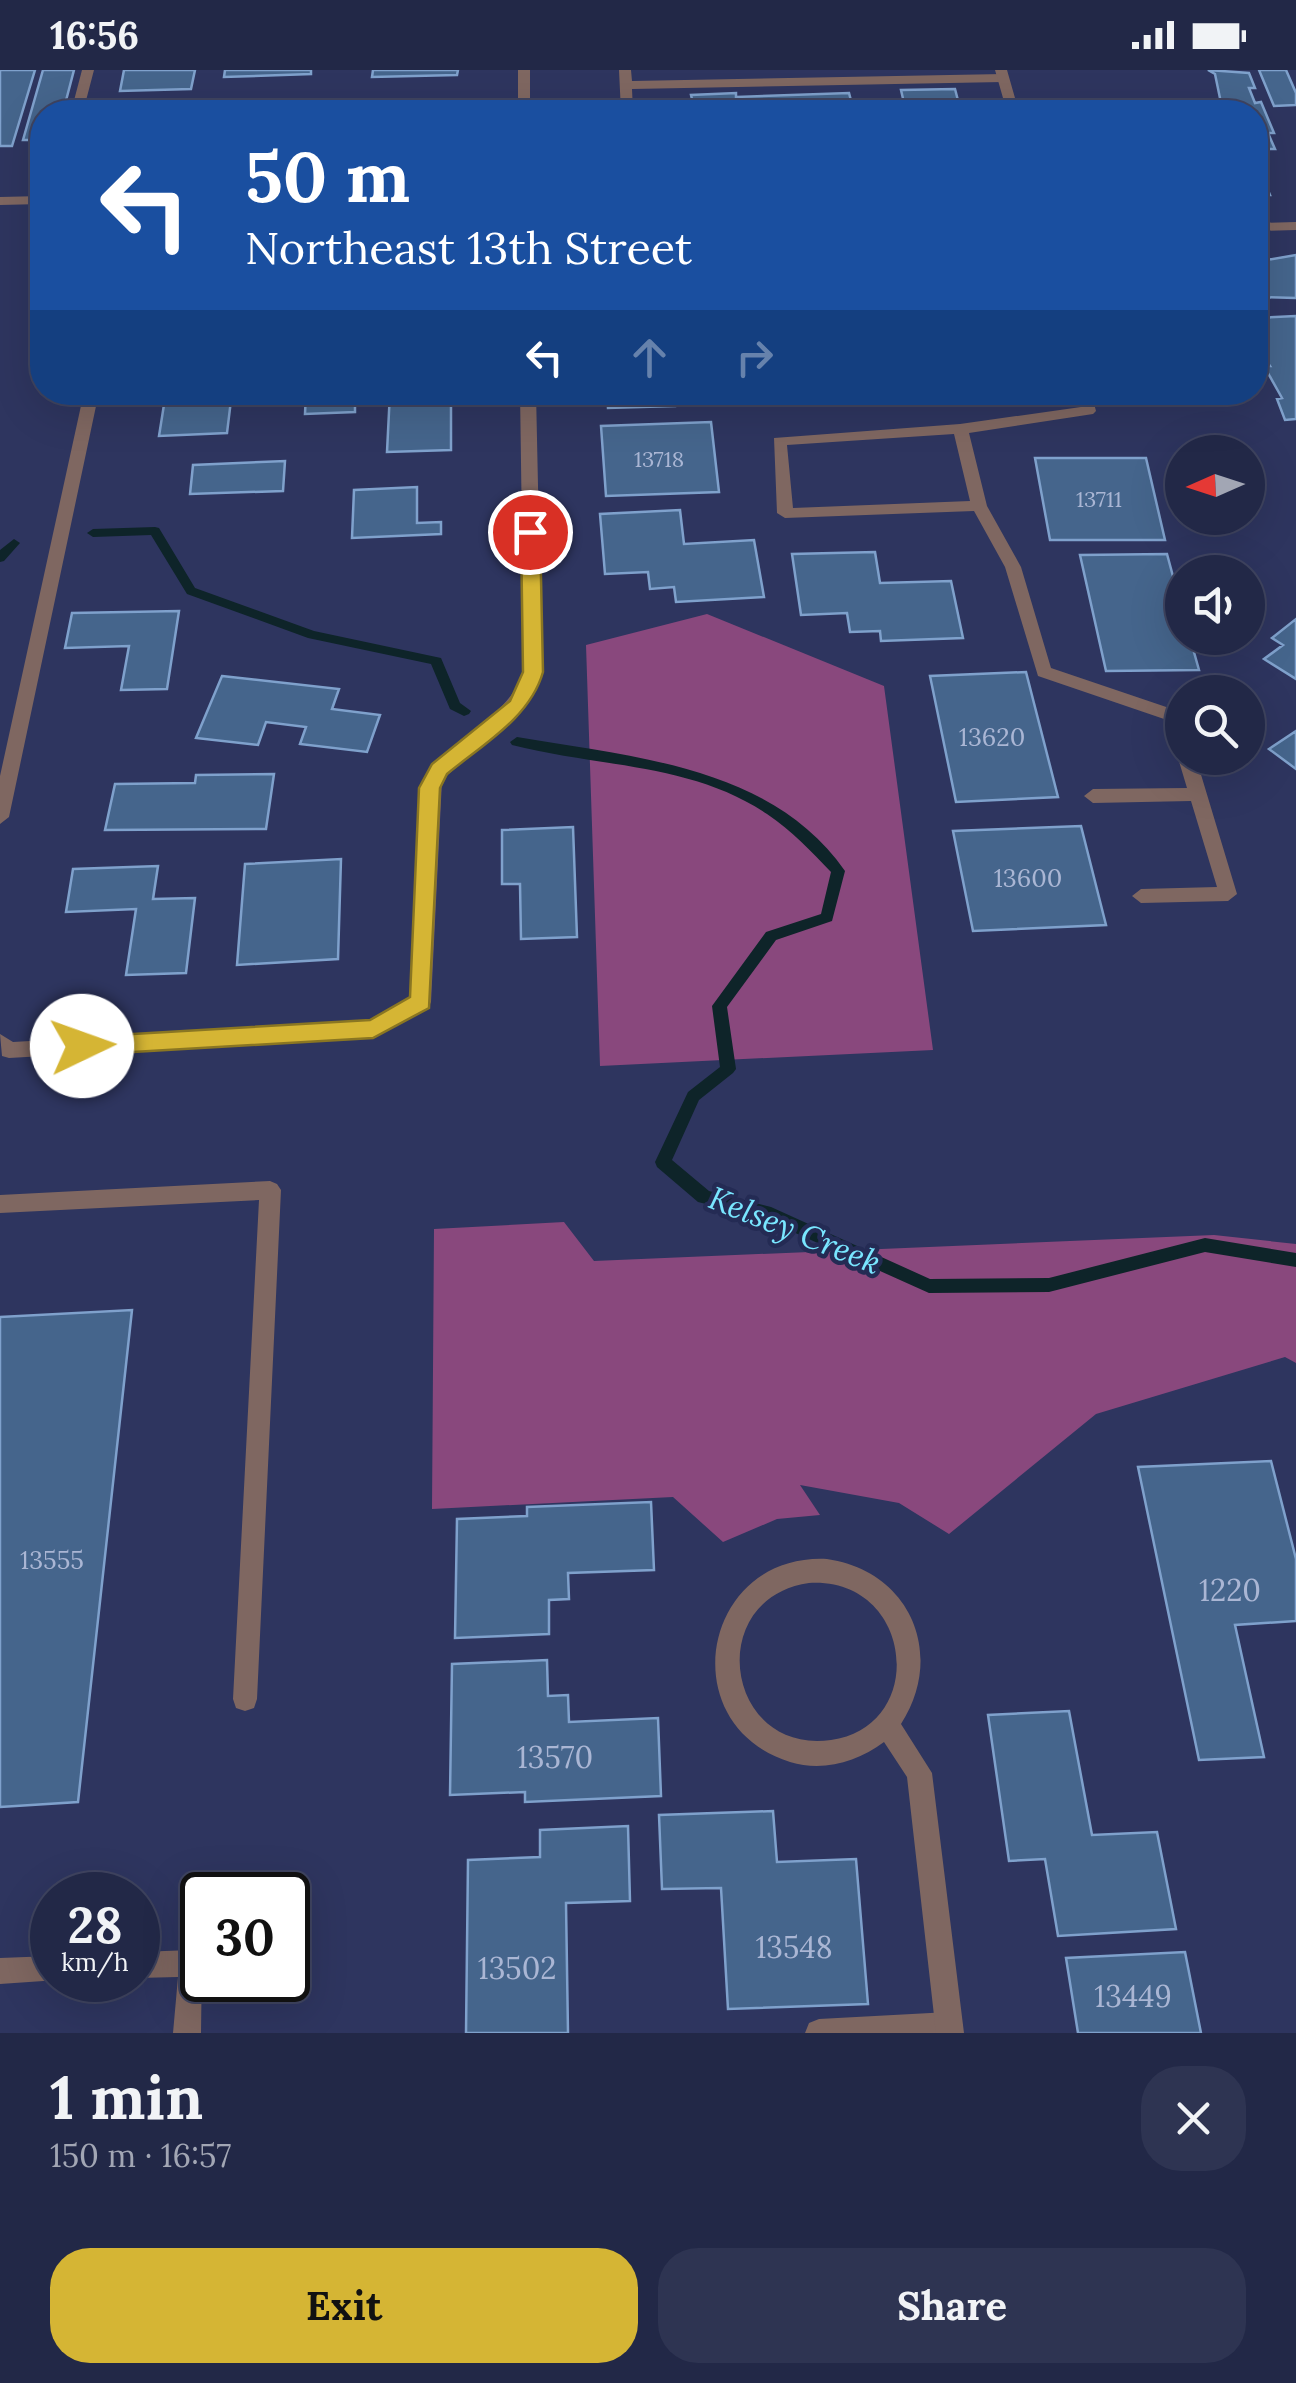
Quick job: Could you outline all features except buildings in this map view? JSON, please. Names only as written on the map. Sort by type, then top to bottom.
[{"type":"street","points":[[80,100],[88,70]]},
{"type":"street","points":[[524,70],[524,100]]},
{"type":"street","points":[[626,78],[1002,74],[1010,100]]},
{"type":"street","points":[[0,202],[30,201]]},
{"type":"street","points":[[1268,227],[1296,226]]},
{"type":"street","points":[[0,816],[89,405]]},
{"type":"street","points":[[0,1042],[10,1050],[373,1029],[421,1002],[433,778],[517,706],[528,690],[533,672],[528,405]]},
{"type":"street","points":[[979,506],[785,513],[779,441],[960,429],[1088,411],[1086,405]]},
{"type":"street","points":[[960,429],[979,506],[1013,567],[1044,672],[1165,713]]},
{"type":"street","points":[[1141,896],[1228,894],[1192,775]]},
{"type":"street","points":[[1093,796],[1198,794]]},
{"type":"street","points":[[0,1204],[270,1190],[245,1699]]},
{"type":"street","points":[[800,1570],[841,1574],[879,1595],[898,1618],[908,1644],[910,1674],[903,1702],[888,1726],[866,1744],[838,1754],[808,1753],[780,1744],[756,1726],[738,1702],[728,1674],[727,1645],[735,1618],[752,1595],[774,1578],[800,1570]]},
{"type":"street","points":[[819,2033],[950,2030],[918,1773],[888,1726]]},
{"type":"street","points":[[160,1964],[192,1963],[186,2033]]},
{"type":"street","points":[[0,1971],[30,1969]]},
{"type":"shaded area","points":[[707,614],[884,686],[933,1050],[600,1066],[586,645]]},
{"type":"shaded area","points":[[564,1222],[594,1261],[1214,1235],[1296,1244],[1296,1363],[1285,1357],[1096,1414],[949,1534],[899,1503],[800,1485],[820,1515],[777,1519],[723,1542],[673,1497],[432,1509],[434,1229]]},
{"type":"waterway","name":"Kelsey Creek","points":[[93,533],[155,531],[191,591],[312,635],[436,661],[455,706],[464,711]]},
{"type":"waterway","name":"Kelsey Creek","points":[[0,558],[14,543]]},
{"type":"waterway","name":"Kelsey Creek","points":[[517,742],[651,765],[732,789],[770,809],[805,836],[838,871],[827,917],[771,936],[719,1006],[728,1069],[693,1096],[663,1162],[704,1197],[765,1212],[929,1286],[1049,1285],[1205,1245],[1296,1260]]},
{"type":"route","points":[[82,1046],[373,1029],[421,1002],[430,788],[439,770],[517,706],[528,690],[533,672],[530,532]]}]
